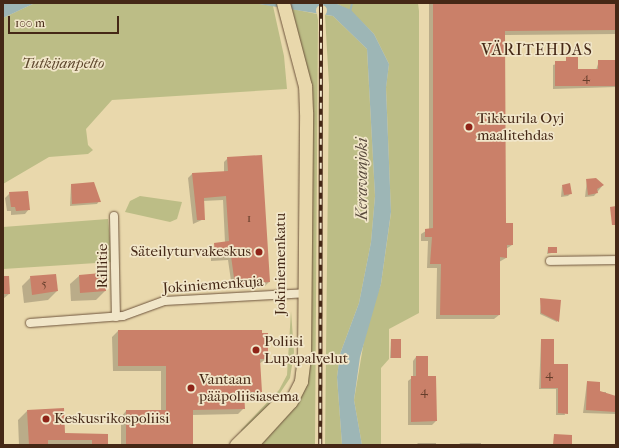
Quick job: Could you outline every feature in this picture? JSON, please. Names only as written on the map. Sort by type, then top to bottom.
[{"type":"main road","name":"Jokiniemenkatu","points":[[251,445],[285,409],[301,381],[301,293],[296,60],[283,3]]},
{"type":"main road","name":"Jokiniemenkatu","points":[[236,445],[282,400],[293,380],[301,293]]},
{"type":"street","name":"Rillitie","points":[[114,216],[116,317]]},
{"type":"street","points":[[550,261],[616,260]]},
{"type":"street","name":"Jokiniemenkuja","points":[[30,323],[116,317],[164,301],[301,293]]},
{"type":"green space","name":"Tutkijanpelto","points":[[35,3],[253,3],[273,6],[284,56],[287,89],[112,100],[86,129],[88,145],[93,150],[88,154],[49,157],[3,184],[3,18]]},
{"type":"green space","points":[[335,3],[418,3],[419,11],[419,313],[389,329],[389,359],[381,368],[381,445],[362,445],[354,400],[367,323],[381,284],[391,213],[386,87],[389,64],[374,34],[351,11]]},
{"type":"green space","points":[[292,9],[317,14],[318,20],[315,445],[257,445],[304,385],[304,56]]},
{"type":"green space","points":[[325,15],[333,16],[367,49],[375,196],[371,242],[359,303],[340,354],[337,377],[342,445],[325,445],[329,85]]},
{"type":"green space","points":[[140,196],[182,202],[177,219],[170,222],[125,212],[130,201]]},
{"type":"green space","points":[[108,219],[112,262],[3,269],[3,227]]},
{"type":"green space","points":[[291,311],[294,352],[290,378],[276,399],[242,433],[241,430],[279,390],[287,375]]},
{"type":"water","points":[[3,3],[35,3],[3,18]]},
{"type":"water","points":[[253,3],[335,3],[351,10],[374,34],[389,64],[386,88],[391,212],[381,284],[360,357],[354,400],[362,445],[342,445],[337,377],[340,354],[359,303],[371,242],[375,196],[367,49],[333,16]]},
{"type":"pier","points":[[319,5],[323,5],[325,6],[325,14],[319,15],[316,12],[316,8]]},
{"type":"building","name":"Tikkurila Oyj maalitehdas","points":[[433,3],[616,3],[616,30],[505,31],[506,223],[513,223],[513,245],[507,245],[507,258],[500,257],[500,315],[440,315],[441,264],[430,264],[432,237],[425,237],[425,229],[433,228]]},
{"type":"building","points":[[566,57],[578,57],[578,69],[598,69],[598,60],[616,60],[616,86],[555,86],[555,61],[566,61]]},
{"type":"building","points":[[262,155],[270,282],[235,285],[231,256],[215,257],[214,243],[229,241],[226,196],[204,198],[205,220],[197,220],[192,173],[228,171],[227,157]]},
{"type":"building","points":[[596,178],[604,185],[597,189],[598,193],[588,195],[586,179]]},
{"type":"building","points":[[94,182],[101,202],[72,204],[71,184]]},
{"type":"building","points":[[570,183],[572,194],[564,195],[562,185]]},
{"type":"building","points":[[28,191],[30,210],[16,211],[15,207],[11,207],[9,192]]},
{"type":"building","points":[[616,206],[616,225],[612,225],[610,207]]},
{"type":"building","points":[[548,247],[557,247],[557,253],[548,253]]},
{"type":"building","points":[[105,273],[106,291],[80,293],[79,275]]},
{"type":"building","points":[[56,274],[58,291],[32,295],[30,276]]},
{"type":"building","points":[[3,276],[9,276],[10,294],[3,294]]},
{"type":"building","points":[[540,298],[561,300],[559,322],[541,313]]},
{"type":"building","name":"Vantaan pääpoliisiasema","points":[[118,330],[262,330],[262,333],[268,333],[268,359],[260,359],[262,392],[244,392],[245,409],[193,410],[193,445],[126,445],[126,410],[166,410],[166,366],[118,366]]},
{"type":"building","points":[[391,339],[401,339],[401,358],[391,358]]},
{"type":"building","points":[[541,339],[554,339],[554,364],[568,364],[568,414],[558,413],[558,388],[541,388]]},
{"type":"building","points":[[416,356],[428,356],[428,376],[436,376],[437,421],[411,422],[411,376],[416,376]]},
{"type":"building","points":[[587,381],[600,382],[600,391],[616,396],[616,412],[586,410]]},
{"type":"building","name":"Keskusrikospoliisi","points":[[64,408],[65,433],[108,434],[108,445],[92,445],[92,440],[48,440],[48,445],[29,445],[27,410]]},
{"type":"building","points":[[554,434],[572,435],[572,445],[553,445]]},
{"type":"waterway","points":[[350,12],[352,3]]},
{"type":"railway","points":[[320,445],[321,3]]},
{"type":"place","name":"Tikkurila Oyj maalitehdas","points":[[469,127]]},
{"type":"place","name":"Säteilyturvakeskus","points":[[259,252]]},
{"type":"place","name":"Poliisi Lupapalvelut","points":[[256,350]]},
{"type":"place","name":"Vantaan pääpoliisiasema","points":[[191,388]]},
{"type":"place","name":"Keskusrikospoliisi","points":[[46,419]]},
{"type":"district","name":"VÄRITEHDAS","points":[[537,50]]},
{"type":"water label","name":"Keravanjoki","points":[[362,179]]}]
